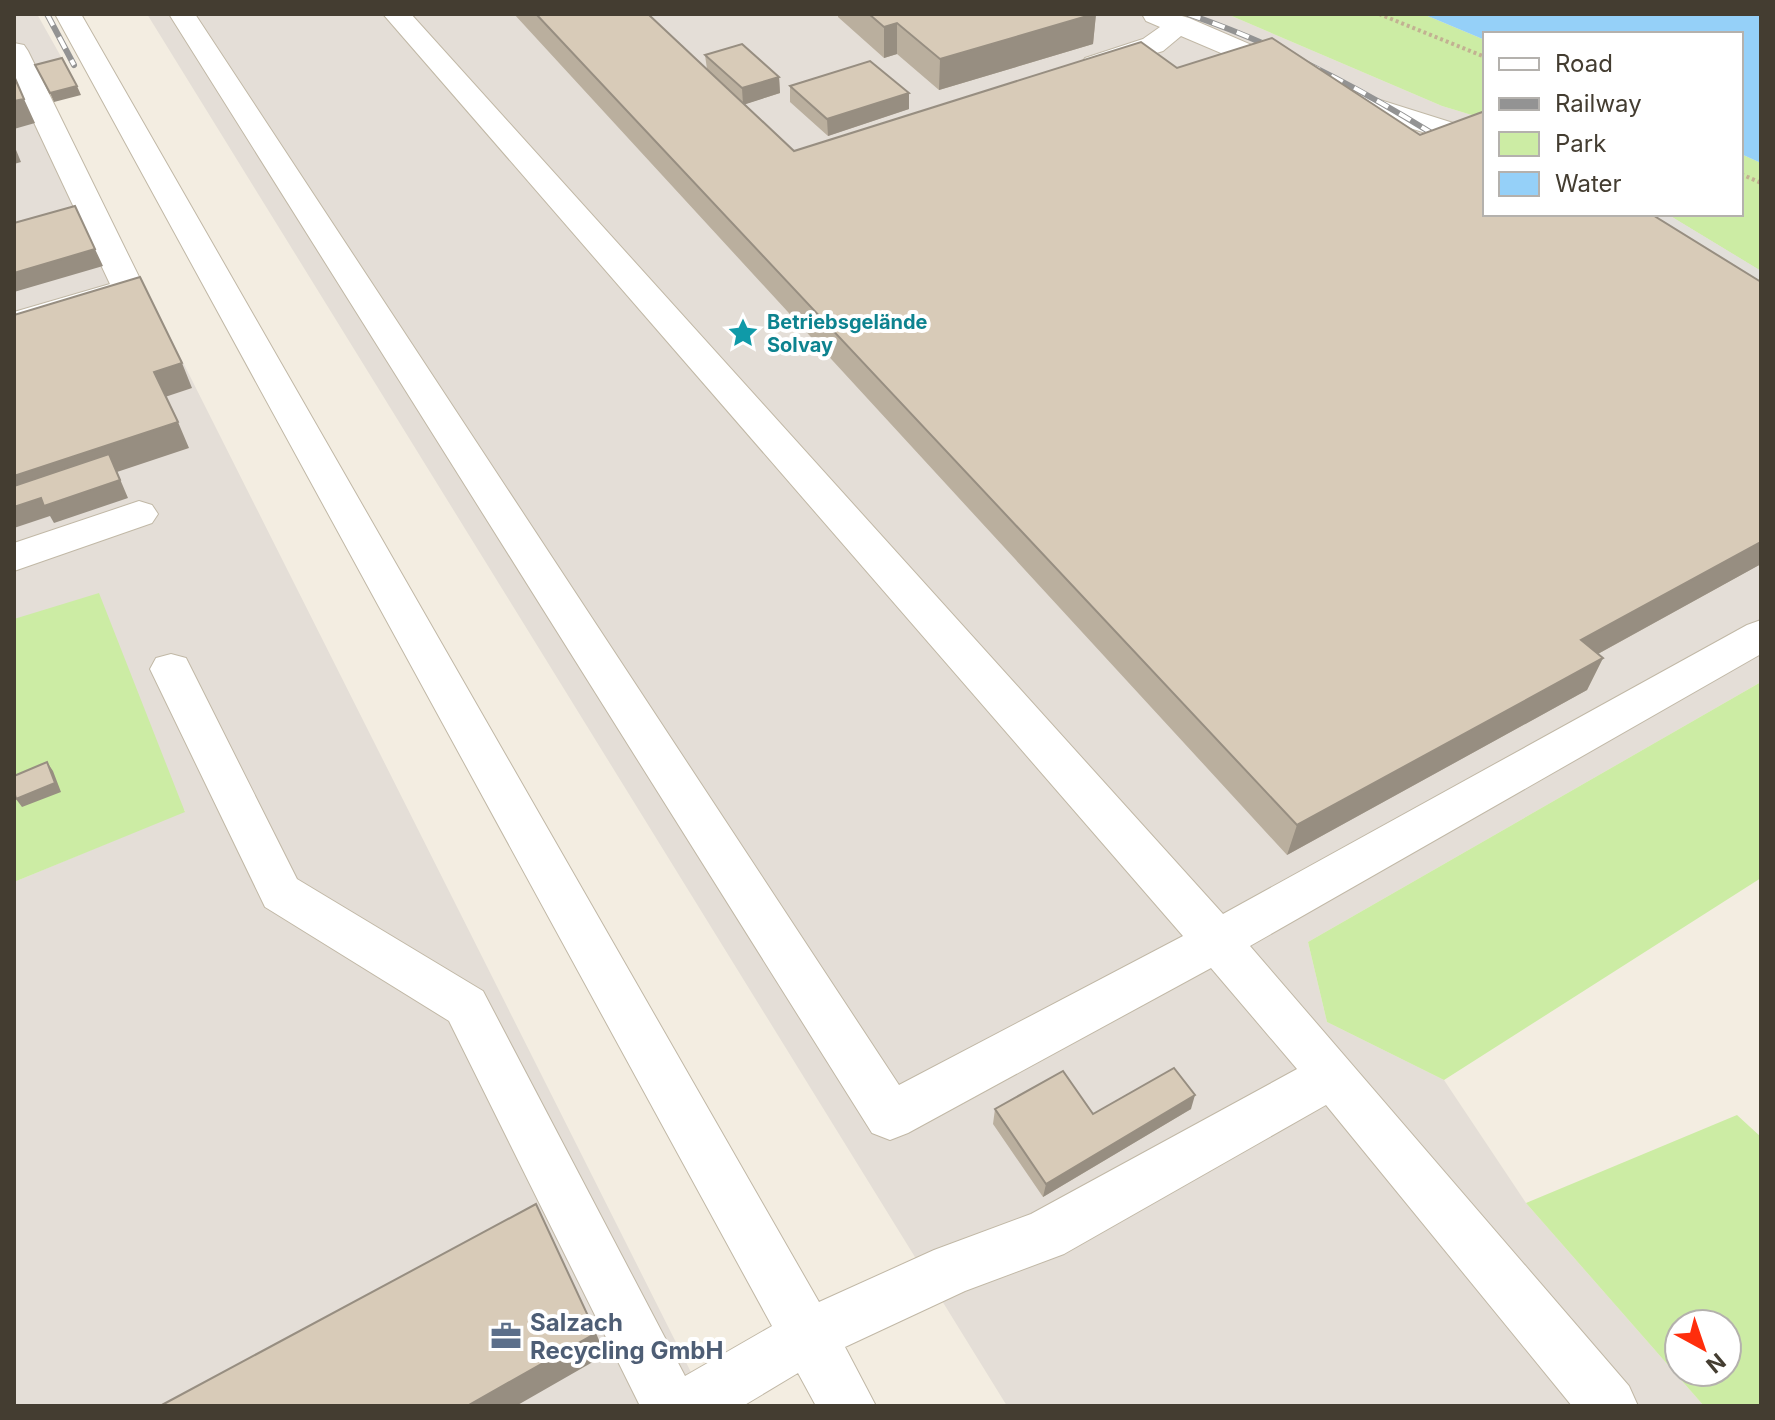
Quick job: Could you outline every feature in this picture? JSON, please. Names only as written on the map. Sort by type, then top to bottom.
[{"type":"lane","points":[[68,14],[847,1406]]},
{"type":"lane","points":[[182,14],[890,1116],[1217,941],[1761,635]]},
{"type":"lane","points":[[396,14],[1217,941],[1609,1406]]},
{"type":"lane","points":[[1152,14],[1367,105],[1483,142]]},
{"type":"lane","points":[[1063,74],[1153,45],[1180,24]]},
{"type":"lane","points":[[14,51],[129,289],[14,323]]},
{"type":"lane","points":[[14,557],[139,514]]},
{"type":"lane","points":[[171,669],[281,893],[466,1006],[670,1406]]},
{"type":"lane","points":[[688,1406],[808,1336],[953,1269],[1045,1235],[1333,1075]]},
{"type":"path","points":[[1379,14],[1483,56]]},
{"type":"shaded area","points":[[14,14],[37,14],[64,62],[36,70],[708,1406],[14,1406],[14,882],[185,811],[14,619]]},
{"type":"shaded area","points":[[147,14],[1227,14],[1442,106],[1483,118],[1483,216],[1670,216],[1761,271],[1761,682],[1308,942],[1327,1022],[1444,1080],[1526,1203],[1663,1359],[1663,1388],[1688,1388],[1704,1406],[1007,1406]]},
{"type":"shaded area","points":[[1643,216],[1670,216],[1761,271],[1761,288]]},
{"type":"green space","points":[[1227,14],[1423,14],[1483,39],[1483,118],[1442,106]]},
{"type":"green space","points":[[1743,155],[1761,163],[1761,271],[1670,216],[1743,216]]},
{"type":"green space","points":[[99,593],[185,812],[14,882],[14,619]]},
{"type":"green space","points":[[1761,682],[1761,878],[1444,1080],[1327,1022],[1308,942]]},
{"type":"green space","points":[[1737,1115],[1761,1137],[1761,1406],[1704,1406],[1688,1388],[1743,1388],[1743,1308],[1663,1308],[1663,1359],[1526,1203]]},
{"type":"water","points":[[1423,14],[1761,14],[1761,163],[1743,155],[1743,32],[1483,32],[1483,39]]},
{"type":"building","points":[[536,14],[648,14],[794,151],[1141,42],[1177,68],[1272,38],[1420,135],[1483,112],[1483,216],[1654,216],[1761,282],[1761,542],[1581,640],[1603,658],[1297,825]]},
{"type":"building","points":[[869,14],[1094,14],[940,59],[897,23],[884,27]]},
{"type":"building","points":[[742,44],[779,77],[742,88],[705,55]]},
{"type":"building","points":[[62,58],[77,86],[50,93],[35,65]]},
{"type":"building","points":[[870,61],[909,93],[827,119],[790,86]]},
{"type":"building","points":[[14,76],[24,99],[14,101]]},
{"type":"building","points":[[75,206],[95,249],[14,273],[14,223]]},
{"type":"building","points":[[140,277],[182,363],[154,372],[178,422],[14,476],[14,315]]},
{"type":"building","points":[[109,454],[120,480],[44,506],[41,498],[14,507],[14,486]]},
{"type":"building","points":[[47,762],[55,783],[16,799],[14,776]]},
{"type":"building","points":[[1174,1068],[1195,1095],[1046,1184],[995,1109],[1063,1071],[1093,1114]]},
{"type":"building","points":[[536,1204],[596,1333],[467,1406],[160,1406]]},
{"type":"railway","points":[[47,14],[74,65]]},
{"type":"railway","points":[[1188,14],[1256,40],[1322,71],[1449,144]]},
{"type":"place","name":"Betriebsgelände Solvay","points":[[743,333]]},
{"type":"place","name":"Salzach Recycling GmbH","points":[[506,1336]]}]
